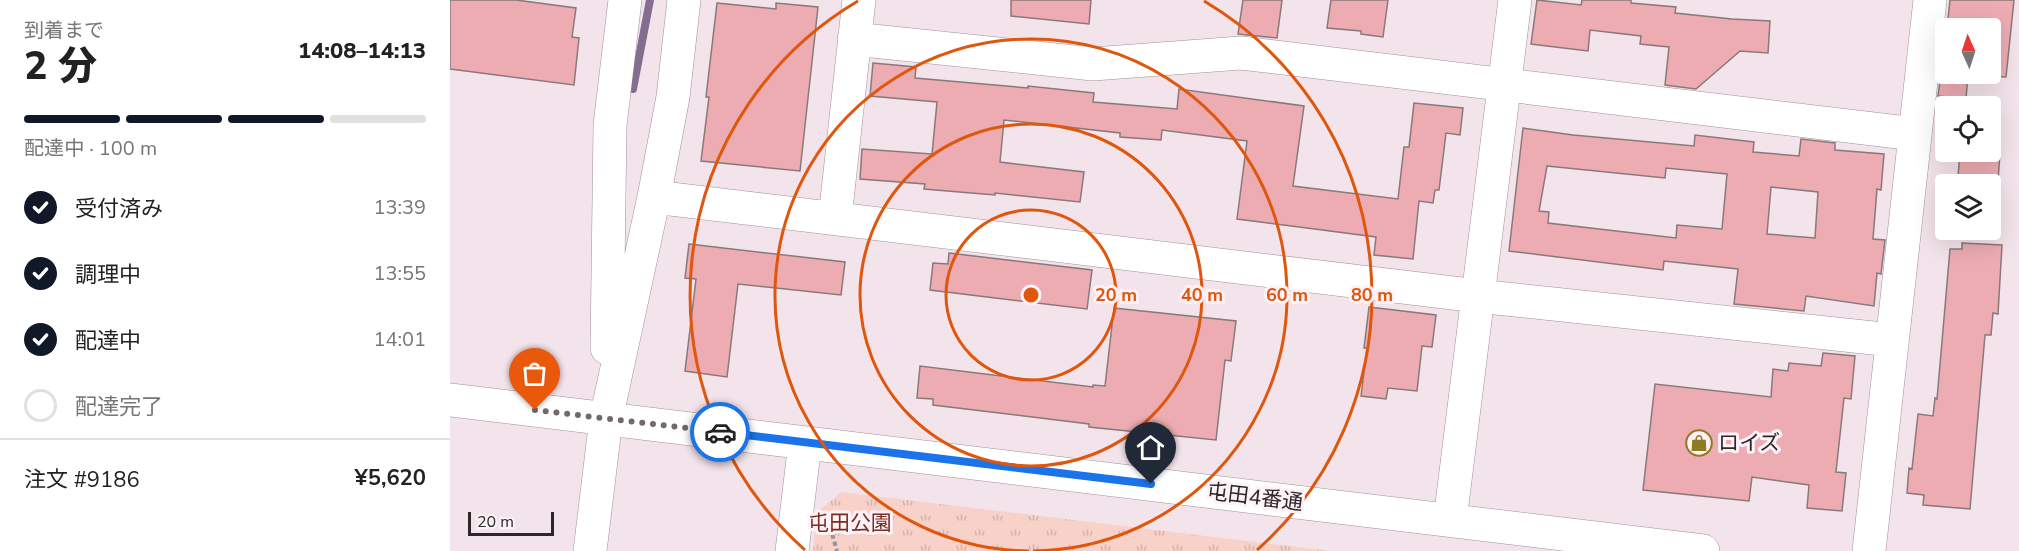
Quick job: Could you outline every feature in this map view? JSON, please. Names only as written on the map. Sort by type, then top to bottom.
[{"type":"street","points":[[606,419],[610,125],[625,0]]},
{"type":"street","points":[[590,551],[606,419],[673,97],[684,0]]},
{"type":"street","points":[[835,218],[859,0]]},
{"type":"street","points":[[1450,520],[1515,0]]},
{"type":"street","points":[[1869,551],[1930,0]]},
{"type":"street","points":[[854,39],[1093,64],[1241,53],[1915,134]]},
{"type":"street","points":[[654,197],[1478,296],[1892,340]]},
{"type":"street","name":"屯田4番通","points":[[450,400],[1703,551]]},
{"type":"street","points":[[792,551],[805,443]]},
{"type":"green space","name":"屯田公園","points":[[841,492],[1330,551],[813,551],[817,513]]},
{"type":"building","points":[[450,0],[516,0],[576,8],[572,37],[579,38],[574,85],[450,69]]},
{"type":"building","points":[[1011,0],[1091,0],[1089,24],[1011,16]]},
{"type":"building","points":[[1243,0],[1282,0],[1277,38],[1238,34]]},
{"type":"building","points":[[1331,0],[1388,0],[1383,37],[1361,34],[1361,31],[1327,28]]},
{"type":"building","points":[[1537,0],[1581,5],[1582,0],[1631,0],[1631,3],[1676,7],[1675,13],[1770,21],[1768,53],[1740,51],[1696,89],[1665,85],[1669,47],[1640,44],[1641,36],[1590,30],[1588,51],[1531,44]]},
{"type":"building","points":[[1950,0],[2014,0],[2006,77],[2001,77],[2001,18],[1948,18]]},
{"type":"building","points":[[717,3],[776,9],[776,3],[818,7],[800,171],[701,161]]},
{"type":"building","points":[[873,63],[916,67],[915,78],[1094,93],[1093,102],[1177,109],[1179,89],[1304,106],[1293,186],[1398,199],[1404,147],[1409,147],[1414,103],[1463,108],[1460,135],[1446,133],[1439,190],[1435,190],[1433,203],[1419,201],[1413,259],[1374,255],[1376,237],[1237,219],[1247,141],[1162,130],[1161,140],[1120,137],[1120,133],[1004,120],[1000,162],[1084,172],[1080,202],[995,193],[995,195],[924,189],[925,184],[860,179],[862,149],[932,154],[937,102],[870,96]]},
{"type":"building","points":[[1940,84],[1967,84],[1966,96],[1938,96]]},
{"type":"building","points":[[1523,128],[1694,146],[1695,135],[1754,142],[1753,152],[1799,156],[1801,139],[1835,143],[1835,150],[1884,154],[1881,190],[1877,189],[1873,239],[1885,240],[1881,274],[1877,273],[1874,306],[1806,296],[1804,311],[1734,304],[1738,269],[1664,261],[1663,270],[1509,251]],"holes":[[[1547,166],[1665,178],[1666,168],[1727,174],[1722,229],[1677,225],[1676,238],[1548,223],[1549,212],[1539,211]],[[1771,187],[1818,192],[1815,238],[1767,234]]]},
{"type":"building","points":[[1959,162],[1999,162],[1999,174],[1958,174]]},
{"type":"building","points":[[1962,243],[2002,245],[1998,314],[1993,313],[1991,335],[1985,335],[1970,509],[1923,505],[1924,495],[1907,493],[1918,414],[1933,416],[1935,398],[1937,399],[1950,249],[1962,249]]},
{"type":"building","points":[[689,244],[845,262],[841,295],[738,284],[727,377],[685,371],[696,279],[685,278]]},
{"type":"building","points":[[949,253],[1092,270],[1087,309],[930,290],[933,263],[948,264]]},
{"type":"building","points":[[1369,307],[1436,315],[1432,347],[1422,346],[1417,391],[1388,388],[1386,399],[1361,396]]},
{"type":"building","points":[[1114,308],[1236,321],[1231,361],[1225,360],[1216,440],[1089,427],[1089,424],[933,405],[933,399],[917,398],[920,366],[1093,387],[1093,385],[1105,386]]},
{"type":"building","points":[[1823,353],[1855,356],[1851,399],[1844,398],[1836,472],[1846,473],[1842,511],[1807,508],[1809,485],[1752,477],[1749,501],[1643,490],[1655,384],[1771,397],[1773,369],[1788,371],[1789,363],[1821,366]]},
{"type":"waterway","points":[[633,89],[650,0]]},
{"type":"way so far","points":[[535,410],[720,432]]},
{"type":"place","name":"ロイズ","points":[[1699,443]]},
{"type":"route","points":[[720,432],[1151,484]]}]
